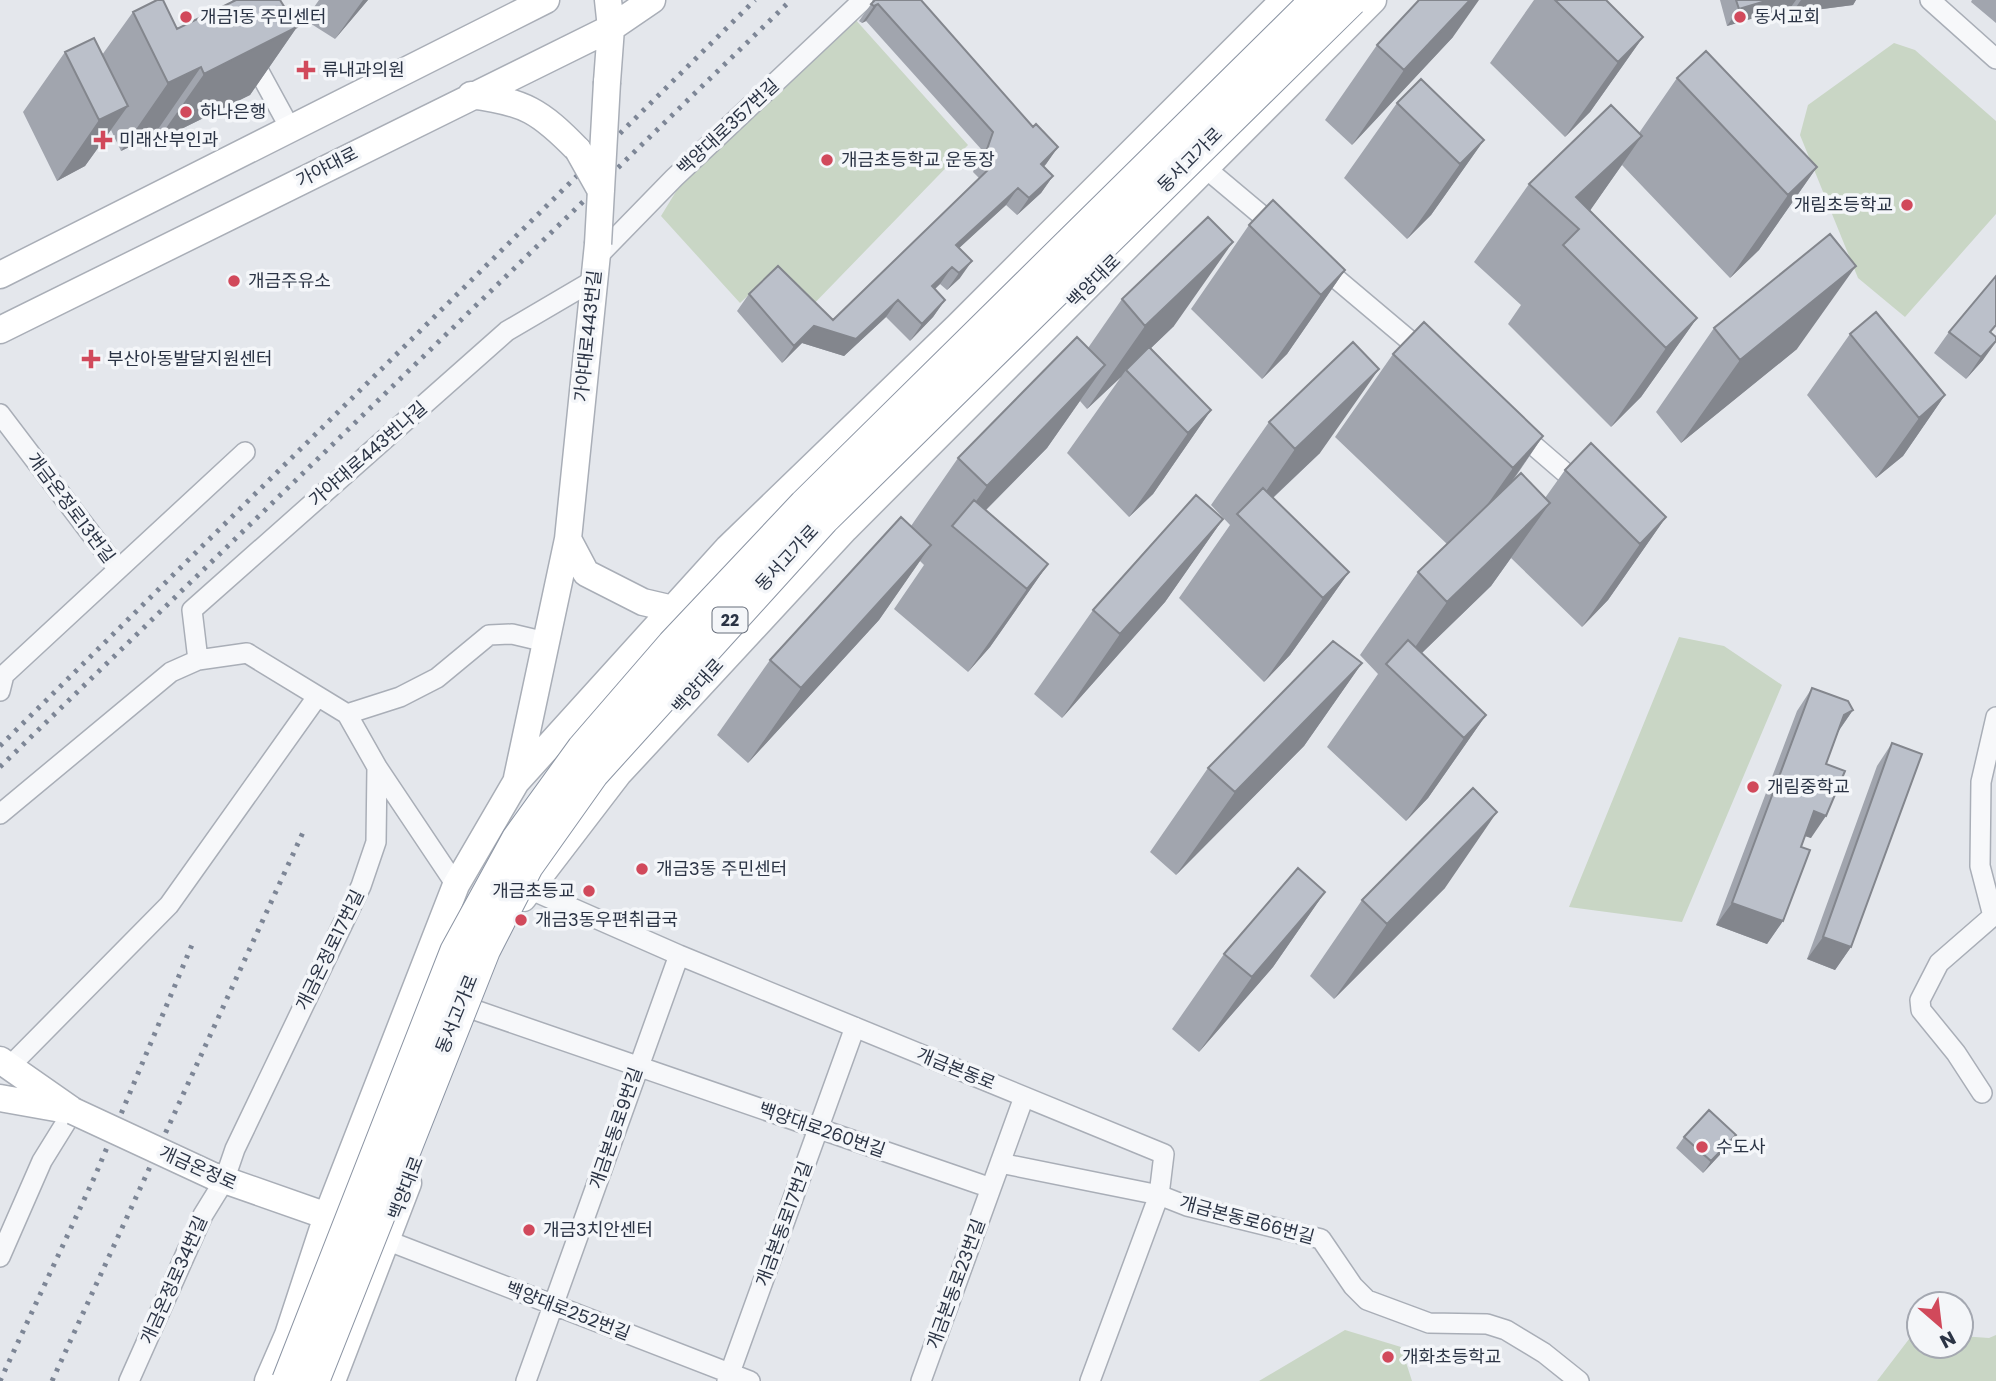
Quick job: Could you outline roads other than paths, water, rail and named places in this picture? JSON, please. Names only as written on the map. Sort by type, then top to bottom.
[{"type":"highway","name":"동서고가로","points":[[288,1381],[456,952],[518,839],[583,749],[673,645],[805,505],[1317,0]]},
{"type":"highway","name":"동서고가로","points":[[313,1381],[484,950],[527,866],[593,773],[823,519],[1351,0]]},
{"type":"main road","points":[[501,24],[513,0]]},
{"type":"main road","points":[[0,275],[546,0]]},
{"type":"main road","name":"가야대로443번길","points":[[507,927],[516,782],[568,539],[596,260],[611,28],[608,0]]},
{"type":"main road","name":"가야대로","points":[[0,330],[611,28],[652,0]]},
{"type":"main road","points":[[268,1381],[288,1335],[327,1216],[456,885],[516,782],[673,609],[814,462],[958,326],[1284,0]]},
{"type":"main road","name":"백양대로","points":[[332,1381],[507,927],[528,889],[618,775],[845,529],[1373,0]]},
{"type":"main road","points":[[471,95],[511,101],[548,120],[578,150],[601,191]]},
{"type":"main road","points":[[568,539],[586,573],[643,602],[673,609]]},
{"type":"main road","points":[[532,709],[553,740],[618,775]]},
{"type":"main road","name":"개금온정로","points":[[4,1069],[73,1111],[218,1179],[327,1216]]},
{"type":"main road","name":"개금온정로","points":[[0,1098],[73,1111]]},
{"type":"street","name":"백양대로357번길","points":[[596,260],[674,178],[863,0]]},
{"type":"street","points":[[1930,0],[1996,59]]},
{"type":"street","points":[[240,36],[291,130]]},
{"type":"street","points":[[1157,127],[1288,238]]},
{"type":"street","points":[[1309,255],[1442,368]]},
{"type":"street","name":"가야대로443번나길","points":[[198,660],[192,610],[507,331],[596,260]]},
{"type":"street","name":"개금온정로13번길","points":[[0,414],[117,568]]},
{"type":"street","points":[[1503,420],[1596,499]]},
{"type":"street","name":"개금온정로13번길","points":[[0,691],[4,675],[245,452]]},
{"type":"street","points":[[347,714],[400,698],[437,678],[489,635],[512,634],[546,642]]},
{"type":"street","points":[[0,814],[171,672],[198,660],[247,653],[347,714],[377,767],[456,885]]},
{"type":"street","name":"개금온정로","points":[[4,1069],[169,905],[317,697]]},
{"type":"street","points":[[1982,1093],[1956,1052],[1921,1010],[1920,1000],[1939,963],[1993,916],[1980,866],[1981,782],[1996,717]]},
{"type":"street","name":"개금온정로17번길","points":[[218,1179],[361,886],[376,842],[377,767]]},
{"type":"street","name":"개금본동로","points":[[528,889],[679,955],[1164,1154],[1159,1195],[1090,1381]]},
{"type":"street","name":"개금본동로9번길","points":[[526,1381],[555,1305],[636,1067],[679,955]]},
{"type":"street","name":"백양대로260번길","points":[[475,1010],[991,1188]]},
{"type":"street","name":"개금본동로17번길","points":[[729,1377],[855,1027]]},
{"type":"street","points":[[991,1188],[1024,1097]]},
{"type":"street","points":[[0,1257],[42,1161],[73,1111]]},
{"type":"street","points":[[1000,1163],[1159,1195]]},
{"type":"street","name":"개금온정로34번길","points":[[129,1381],[218,1179]]},
{"type":"street","name":"개금본동로23번길","points":[[921,1381],[991,1188]]},
{"type":"street","name":"개금본동로66번길","points":[[1159,1195],[1187,1206],[1321,1239],[1353,1286],[1367,1300],[1429,1323],[1475,1323],[1506,1329],[1544,1353],[1579,1381]]},
{"type":"street","name":"백양대로252번길","points":[[386,1240],[555,1305],[729,1377],[750,1381]]},
{"type":"railway","points":[[0,746],[755,0]]},
{"type":"railway","points":[[0,767],[791,0]]},
{"type":"railway","points":[[52,1381],[305,828]]},
{"type":"railway","points":[[0,1381],[95,1176],[194,940]]},
{"type":"place","name":"개금1동 주민센터","points":[[186,17]]},
{"type":"place","name":"동서교회","points":[[1740,17]]},
{"type":"place","name":"류내과의원","points":[[306,70]]},
{"type":"place","name":"하나은행","points":[[186,112]]},
{"type":"place","name":"미래산부인과","points":[[103,140]]},
{"type":"place","name":"개금초등학교 운동장","points":[[827,160]]},
{"type":"place","name":"개림초등학교","points":[[1907,205]]},
{"type":"place","name":"개금주유소","points":[[234,281]]},
{"type":"place","name":"부산아동발달지원센터","points":[[91,359]]},
{"type":"place","name":"개림중학교","points":[[1753,787]]},
{"type":"place","name":"개금3동 주민센터","points":[[642,869]]},
{"type":"place","name":"개금초등교","points":[[589,891]]},
{"type":"place","name":"개금3동우편취급국","points":[[521,920]]},
{"type":"place","name":"수도사","points":[[1702,1147]]},
{"type":"place","name":"개금3치안센터","points":[[529,1230]]},
{"type":"place","name":"개화초등학교","points":[[1388,1357]]}]
